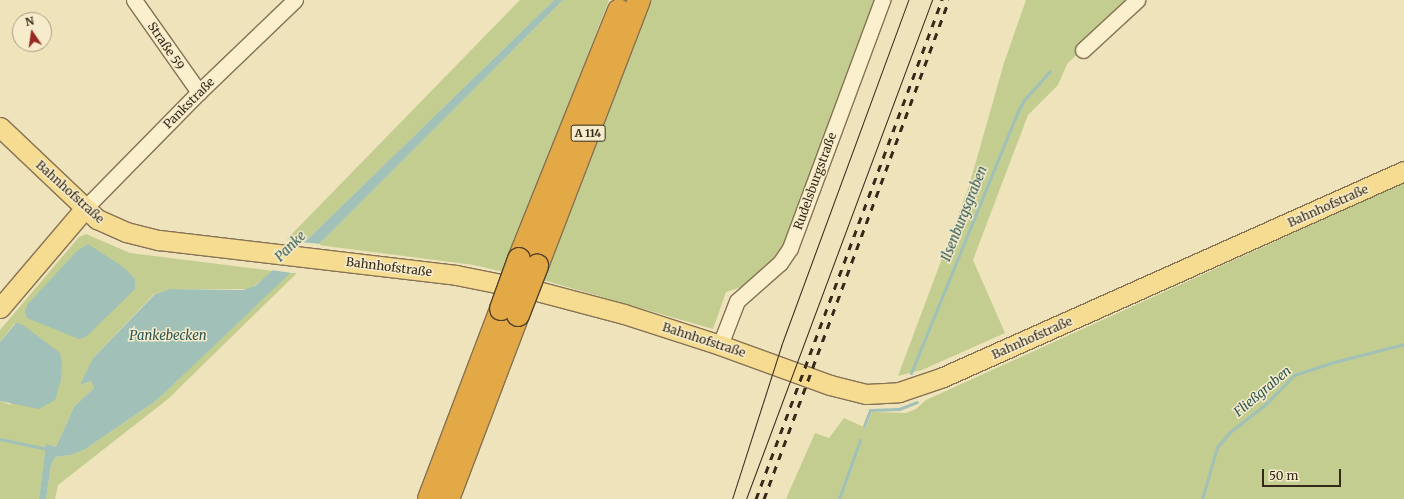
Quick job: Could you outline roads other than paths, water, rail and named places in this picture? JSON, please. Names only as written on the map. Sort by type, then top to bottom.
[{"type":"highway","name":"A 114","points":[[448,499],[510,312],[623,0]]},
{"type":"highway","name":"A 114","points":[[528,263],[639,0]]},
{"type":"highway","name":"A 114","points":[[429,499],[510,312]]},
{"type":"main road","name":"Bahnhofstraße","points":[[0,127],[84,208],[104,224],[140,236],[449,274],[534,291],[624,314],[720,345],[848,390],[866,394],[913,389],[1404,172]]},
{"type":"main road","points":[[0,308],[84,208]]},
{"type":"street","name":"Straße 59","points":[[134,0],[199,92]]},
{"type":"street","name":"Pankstraße","points":[[84,208],[199,92],[295,0]]},
{"type":"street","name":"Rudelsburgstraße","points":[[720,345],[738,300],[780,263],[790,248],[882,0]]},
{"type":"street","points":[[1084,50],[1137,0]]},
{"type":"water","name":"Pankebecken","points":[[554,0],[563,0],[284,279],[157,400],[84,450],[71,455],[55,457],[51,465],[46,499],[39,499],[46,444],[56,447],[74,407],[94,388],[91,381],[80,385],[93,358],[155,294],[170,289],[243,290],[255,286],[312,235]]},
{"type":"water","points":[[88,244],[123,267],[135,279],[135,289],[86,337],[79,339],[27,318],[25,311],[28,304],[77,251]]},
{"type":"water","points":[[16,323],[23,325],[60,353],[62,362],[61,380],[55,400],[39,409],[0,401],[0,342]]},
{"type":"waterway","name":"Ilsenburgsgraben","points":[[911,373],[1017,113],[1024,100],[1050,71]]},
{"type":"waterway","name":"Fließgraben","points":[[1202,499],[1217,447],[1230,432],[1267,403],[1294,375],[1334,362],[1404,344]]},
{"type":"waterway","name":"Ilsenburgsgraben","points":[[864,426],[870,410],[899,409],[917,402]]},
{"type":"waterway","points":[[0,439],[47,449]]},
{"type":"waterway","name":"Ilsenburgsgraben","points":[[839,499],[860,440]]},
{"type":"tram line","points":[[732,499],[781,346],[908,0]]},
{"type":"tram line","points":[[746,499],[932,0]]},
{"type":"railway","points":[[756,499],[942,0]]},
{"type":"railway","points":[[764,499],[949,0]]},
{"type":"water label","name":"Panke","points":[[291,247]]}]
